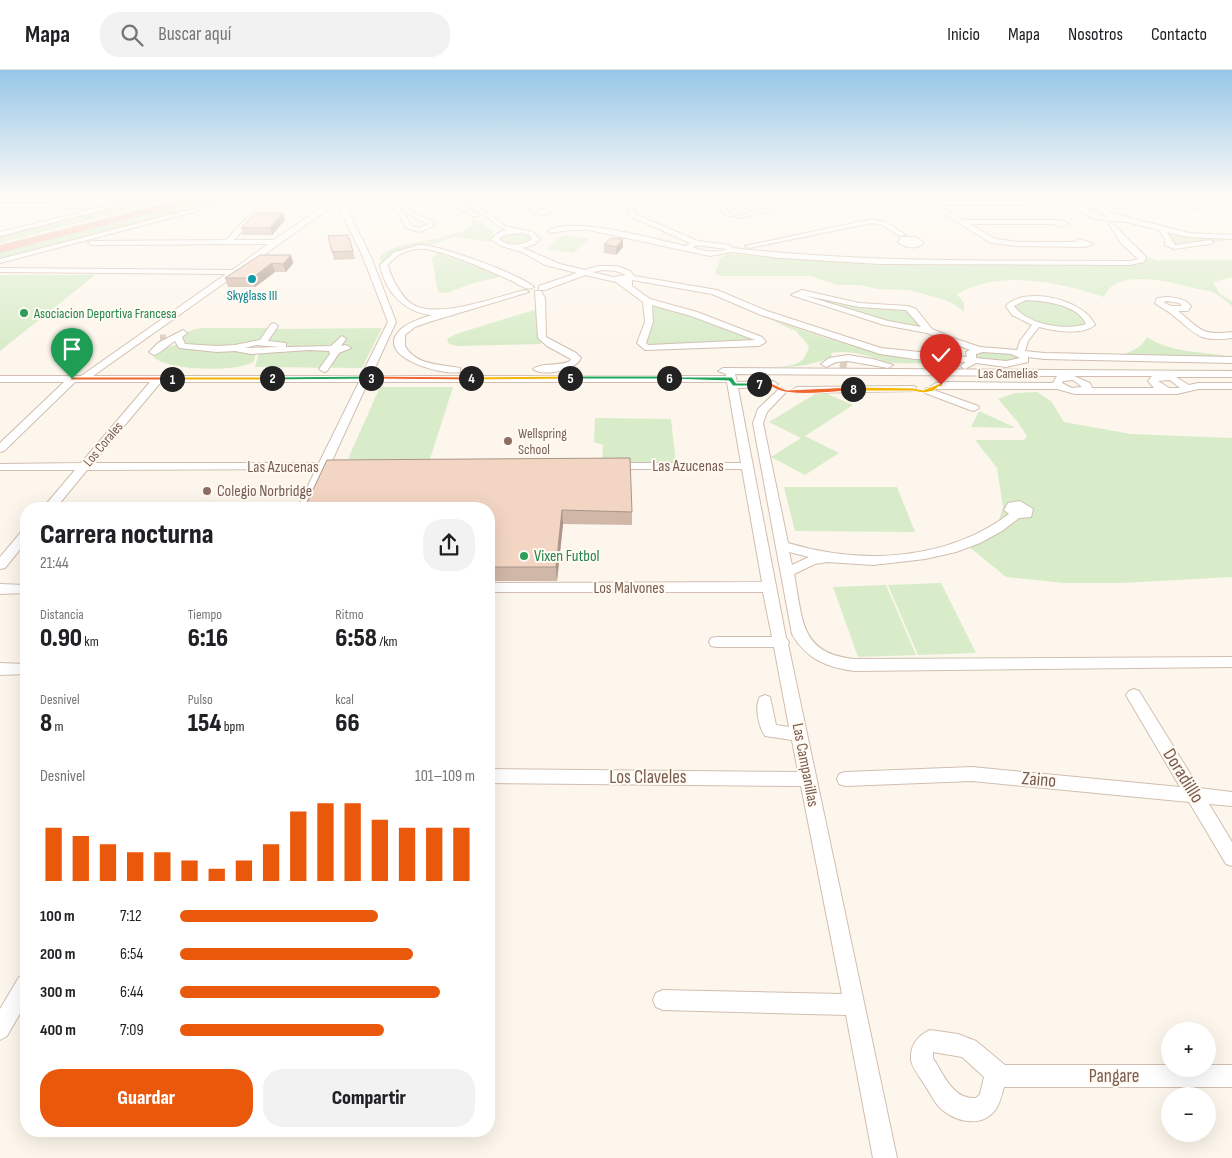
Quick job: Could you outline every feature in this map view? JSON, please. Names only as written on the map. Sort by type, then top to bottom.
[{"type":"street","points":[[0,262],[56,247]]},
{"type":"street","points":[[0,449],[83,379],[159,341],[169,321],[272,247]]},
{"type":"street","points":[[306,502],[392,320],[361,247]]},
{"type":"street","points":[[512,247],[524,249],[554,265],[618,279],[647,301],[701,317],[759,339],[762,342],[759,344],[686,344],[652,348],[645,347],[641,343],[650,318],[647,301]]},
{"type":"street","points":[[541,247],[541,252],[558,261],[590,272]]},
{"type":"street","points":[[694,247],[713,253],[726,253],[730,249],[744,247]]},
{"type":"street","points":[[730,249],[797,257],[910,262],[1130,263],[1141,260],[1142,257],[1130,247]]},
{"type":"street","points":[[453,312],[424,311],[401,302],[385,270],[384,265],[387,260],[408,250],[430,248],[508,276],[528,289],[540,291],[590,272],[611,268],[629,275],[728,295],[764,313],[870,348],[915,356],[972,357]]},
{"type":"street","points":[[0,270],[236,272]]},
{"type":"street","points":[[618,279],[629,275]]},
{"type":"street","points":[[628,288],[629,275]]},
{"type":"street","points":[[528,289],[408,328],[399,338],[400,348],[414,359],[438,369],[554,369],[570,366],[576,361],[574,355],[547,343],[542,338],[540,291]]},
{"type":"street","points":[[929,331],[913,310],[908,308],[859,305],[802,292],[795,295],[880,321],[929,331],[953,341],[972,357],[996,366],[1044,356],[1232,360]]},
{"type":"street","points":[[1025,298],[1058,303],[1081,312],[1092,323],[1090,327],[1080,329],[1036,325],[1018,317],[1011,309],[1011,304],[1025,298]]},
{"type":"street","points":[[1163,299],[1176,300],[1184,303],[1190,316],[1202,327],[1213,332],[1232,334],[1212,337],[1197,333],[1169,308],[1161,305],[1159,301],[1163,299]]},
{"type":"street","points":[[1018,360],[1024,341],[1036,325]]},
{"type":"street","points":[[263,342],[274,326]]},
{"type":"street","points":[[324,369],[334,357],[335,349],[342,339]]},
{"type":"street","points":[[159,341],[182,346],[217,349],[237,348],[250,343],[263,342],[286,345],[286,350]]},
{"type":"street","points":[[806,371],[839,363],[888,365],[972,357],[1007,350],[1024,341]]},
{"type":"street","points":[[237,348],[241,351],[258,352],[311,346],[335,349]]},
{"type":"street","points":[[1007,350],[1018,360],[1232,365]]},
{"type":"street","points":[[839,363],[836,359],[888,365]]},
{"type":"street","points":[[839,363],[863,367],[876,364]]},
{"type":"street","name":"Las Camelias","points":[[0,379],[732,378],[806,371],[1232,374]]},
{"type":"street","points":[[778,387],[775,380],[788,377],[917,377],[1059,382],[1071,391],[1167,390],[1180,392],[1198,386],[1232,386]]},
{"type":"street","points":[[788,377],[802,384],[800,389],[797,390]]},
{"type":"street","points":[[913,389],[906,383],[907,379],[917,377],[932,381],[933,388]]},
{"type":"street","points":[[732,378],[797,390],[913,389],[948,385],[1154,379],[1160,377],[1174,379],[1232,378]]},
{"type":"street","name":"Las Campanillas","points":[[732,378],[769,587],[782,642],[884,1158]]},
{"type":"street","name":"Los Corales","points":[[54,502],[158,379]]},
{"type":"street","points":[[1154,379],[1156,386],[1167,390]]},
{"type":"street","points":[[1174,379],[1182,383],[1185,389]]},
{"type":"street","points":[[1078,380],[1088,387],[1084,391]]},
{"type":"street","points":[[778,387],[762,411],[758,423],[802,639],[818,654],[845,665],[1232,662]]},
{"type":"street","points":[[933,388],[975,407]]},
{"type":"street","name":"Las Azucenas","points":[[0,467],[352,466]]},
{"type":"street","name":"Las Azucenas","points":[[600,466],[747,466]]},
{"type":"street","points":[[783,546],[828,557],[886,559],[946,550],[986,535],[1007,523],[1017,514]]},
{"type":"street","points":[[0,565],[20,541]]},
{"type":"street","points":[[788,572],[811,561],[828,557]]},
{"type":"street","name":"Los Malvones","points":[[495,588],[769,587]]},
{"type":"street","points":[[0,589],[20,589]]},
{"type":"street","points":[[716,642],[782,642]]},
{"type":"street","points":[[0,669],[20,669]]},
{"type":"street","name":"Doradilllo","points":[[1134,695],[1232,858]]},
{"type":"street","points":[[765,701],[768,727],[771,731],[799,734]]},
{"type":"street","name":"Zaino","points":[[845,779],[972,774],[1232,799]]},
{"type":"street","name":"Los Claveles","points":[[495,776],[808,779]]},
{"type":"street","points":[[0,1029],[20,994]]},
{"type":"street","points":[[663,1000],[853,1005]]},
{"type":"street","name":"Pangare","points":[[996,1074],[1004,1076],[1232,1076]]},
{"type":"green space","points":[[13,247],[51,247],[0,260],[0,250]]},
{"type":"green space","points":[[423,247],[391,256],[383,265],[380,258],[386,252],[395,248]]},
{"type":"green space","points":[[550,247],[580,247],[573,253],[547,249]]},
{"type":"green space","points":[[438,253],[503,276],[470,284],[447,293],[438,292],[432,258]]},
{"type":"green space","points":[[728,254],[843,261],[974,264],[1141,263],[1145,260],[1145,257],[1158,260],[1232,260],[1232,277],[1213,282],[1220,294],[1232,301],[1232,306],[1221,297],[1207,290],[1146,279],[1132,279],[1120,282],[1110,288],[1104,297],[1049,283],[1011,280],[974,286],[957,294],[964,303],[964,312],[945,300],[910,290],[838,285],[811,276],[721,276],[715,274],[720,258]]},
{"type":"green space","name":"Asociacion Deportiva Francesa","points":[[0,275],[95,275],[0,351]]},
{"type":"green space","points":[[799,294],[853,305],[904,308],[922,328],[905,326]]},
{"type":"green space","points":[[647,301],[761,340],[645,347]]},
{"type":"green space","points":[[1025,301],[1060,305],[1074,312],[1088,323],[1075,329],[1034,323],[1014,310],[1017,304]]},
{"type":"green space","points":[[537,309],[541,344],[457,346],[449,344],[447,339],[456,334]]},
{"type":"green space","points":[[771,320],[890,356],[916,360],[969,362],[964,364],[885,363],[881,362],[882,360],[863,355],[838,352],[831,353],[832,357],[813,363],[780,367],[802,360],[809,346],[796,331]]},
{"type":"green space","points":[[201,328],[270,328],[262,340],[242,344],[216,346],[183,344],[180,339],[185,334]]},
{"type":"green space","points":[[382,328],[362,368],[255,367],[259,353],[314,347],[340,351],[348,348],[345,346],[335,347],[339,340],[332,347],[313,346],[290,349],[286,343],[267,340],[275,329]]},
{"type":"green space","points":[[1147,337],[1178,349],[1232,357],[1118,356],[1138,347]]},
{"type":"green space","points":[[175,345],[256,353],[254,361],[246,365],[219,369],[171,365],[153,356],[165,348]]},
{"type":"green space","points":[[992,350],[1020,356],[1021,360],[1014,362],[978,358],[975,356],[979,352]]},
{"type":"green space","points":[[380,387],[453,387],[430,459],[348,459]]},
{"type":"green space","points":[[820,391],[853,405],[805,436],[839,453],[805,475],[771,457],[801,438],[769,422]]},
{"type":"green space","points":[[1037,392],[1051,401],[1064,422],[1131,434],[1232,438],[1232,577],[1122,583],[1064,583],[1006,577],[967,545],[998,523],[1003,507],[997,468],[975,440],[1024,440],[1027,436],[998,399],[1015,393]]},
{"type":"green space","points":[[979,411],[1014,427],[971,427]]},
{"type":"green space","points":[[595,418],[671,419],[676,463],[602,463],[603,445],[594,442]]},
{"type":"green space","points":[[784,487],[897,487],[915,532],[795,531]]},
{"type":"green space","points":[[941,583],[976,653],[918,655],[888,585]]},
{"type":"green space","points":[[886,585],[916,655],[858,657],[833,587]]},
{"type":"building","points":[[331,247],[352,247],[353,251],[332,252]]},
{"type":"building","points":[[260,255],[291,255],[283,264],[272,263],[252,278],[225,278]]},
{"type":"building","name":"Vixen Futbol","points":[[630,458],[632,512],[562,510],[556,567],[495,567],[495,502],[307,502],[327,460]]},
{"type":"tunnel","points":[[160,339],[166,339]]},
{"type":"tunnel","points":[[840,363],[847,364]]},
{"type":"place","name":"Skyglass III","points":[[252,279]]},
{"type":"place","name":"Asociacion Deportiva Francesa","points":[[24,313]]},
{"type":"place","name":"Wellspring School","points":[[508,441]]},
{"type":"place","name":"Colegio Norbridge","points":[[207,491]]},
{"type":"place","name":"Vixen Futbol","points":[[524,556]]},
{"type":"route","points":[[72,379],[732,379],[733,385],[773,384],[774,387],[787,391],[806,389],[913,389],[928,391],[941,385]]}]
